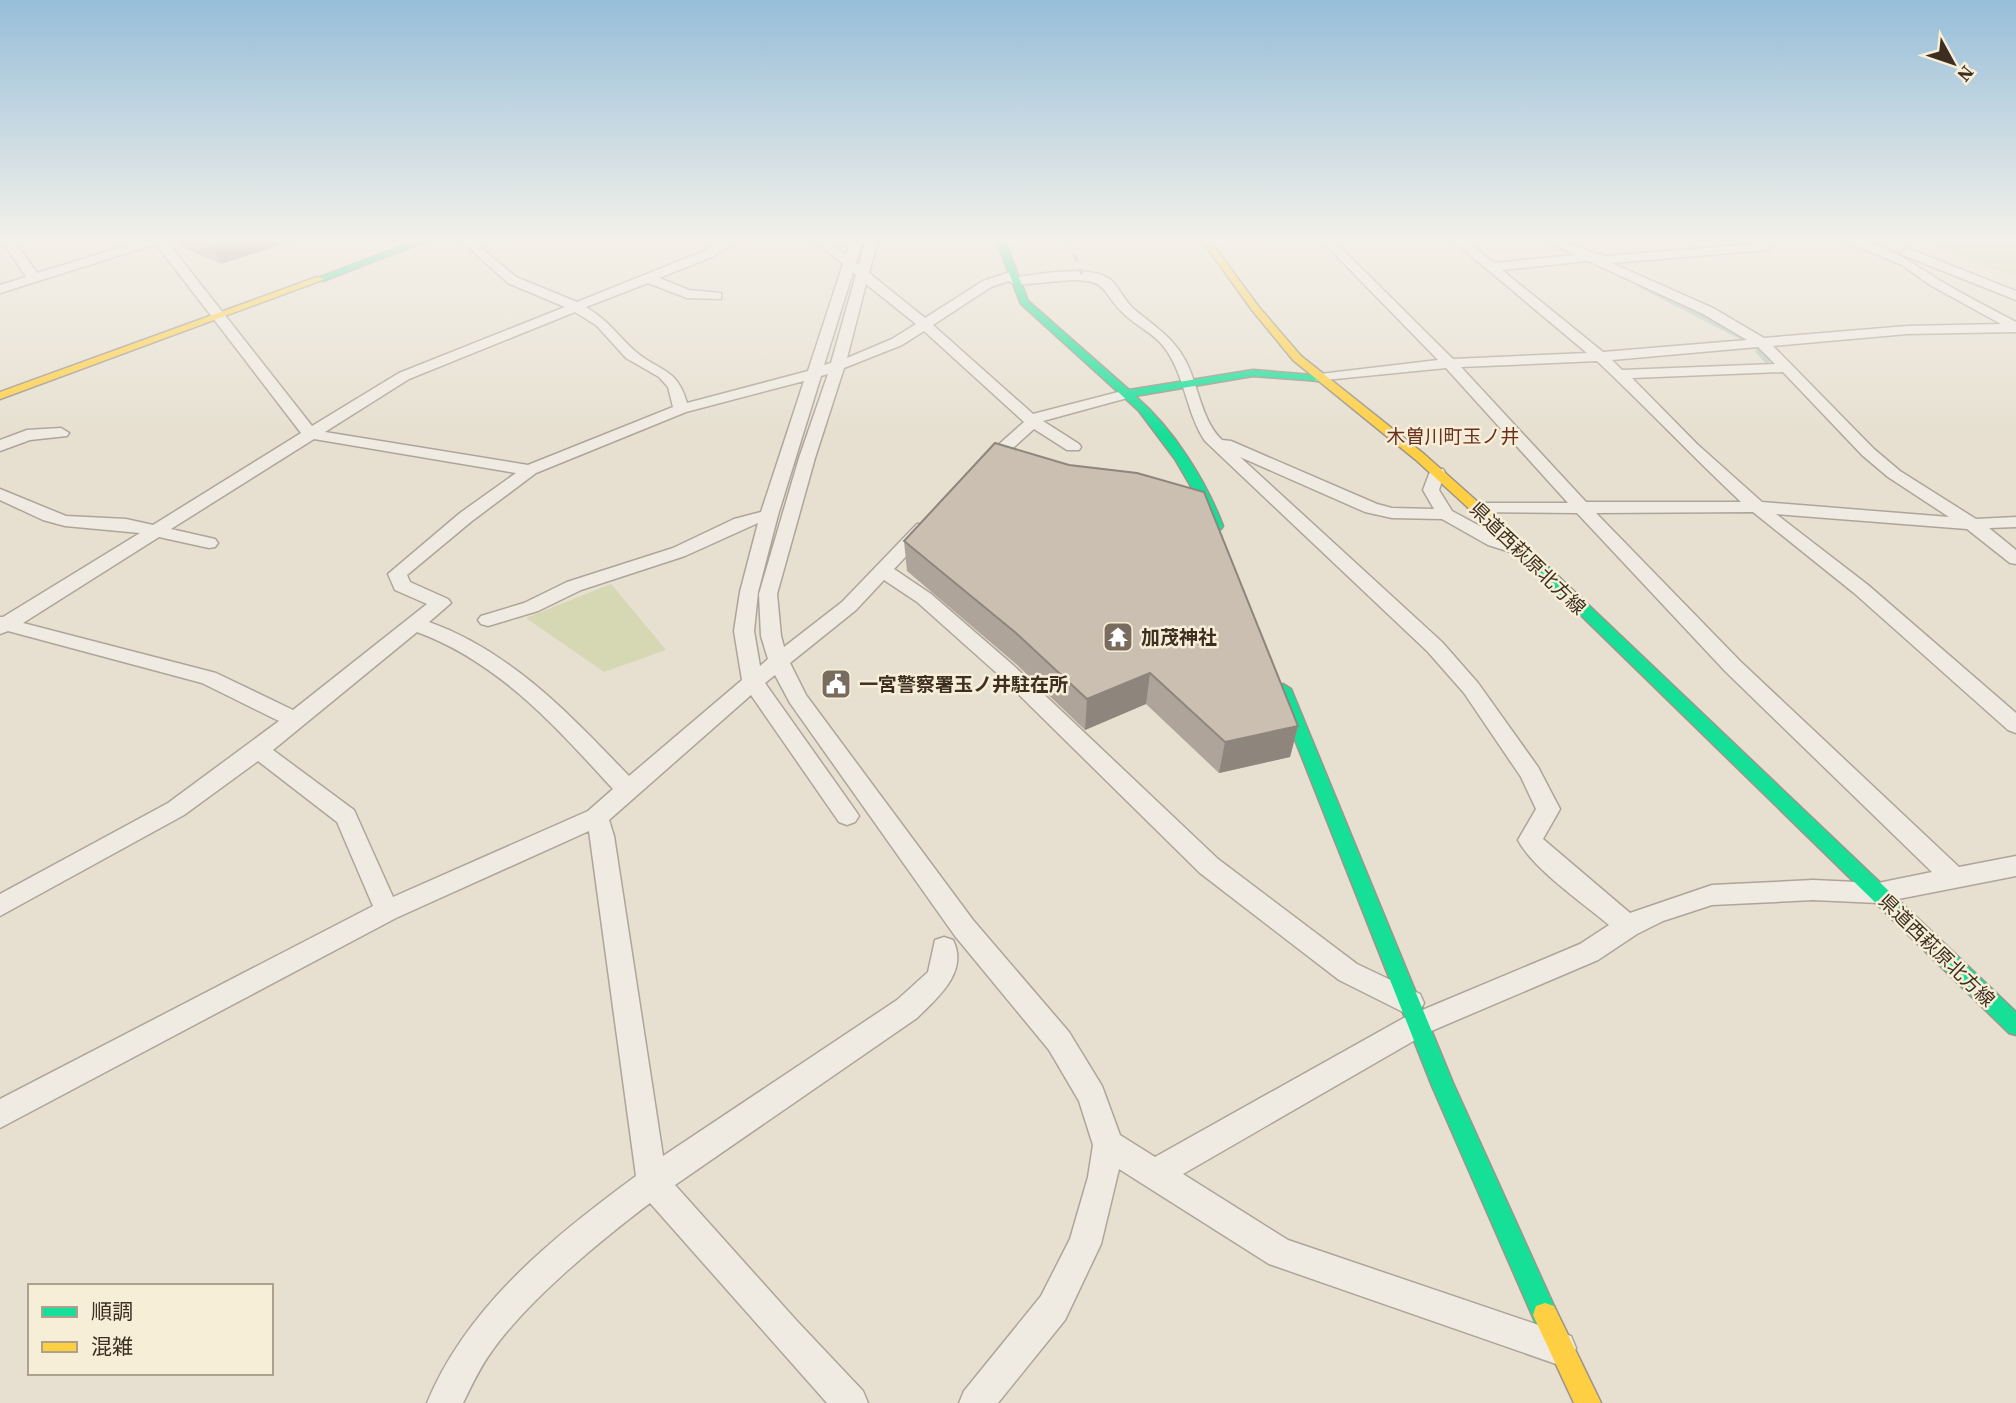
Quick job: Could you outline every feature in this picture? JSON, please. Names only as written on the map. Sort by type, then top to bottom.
[{"type":"main road","points":[[0,396],[249,304]]},
{"type":"main road","points":[[1027,304],[1143,409],[1168,438],[1209,507],[1221,536]]},
{"type":"main road","name":"県道西萩原北方線","points":[[1254,304],[1280,339],[1320,378],[1437,472],[1477,508],[2016,1026]]},
{"type":"main road","points":[[1126,394],[1253,373],[1320,378]]},
{"type":"main road","points":[[1277,673],[1443,1086],[1588,1403]]},
{"type":"street","points":[[212,304],[310,434],[530,470]]},
{"type":"street","points":[[571,304],[601,321],[631,355],[664,374],[675,386],[681,409]]},
{"type":"street","points":[[2,625],[159,531],[404,376],[579,304]]},
{"type":"street","points":[[845,304],[826,370],[807,458],[768,594],[771,636],[779,661],[797,698],[964,928],[1059,1041],[1092,1096],[1108,1145],[1103,1177],[1085,1244],[1053,1308],[976,1403]]},
{"type":"street","points":[[901,304],[1032,421],[1073,447]]},
{"type":"street","points":[[0,906],[176,809],[258,750],[293,719],[442,603],[402,586],[397,574],[466,517],[530,470],[681,409],[826,370],[897,342],[956,304]]},
{"type":"street","points":[[1123,304],[1162,334],[1178,358],[1201,422],[1211,438],[1403,616],[1471,688],[1530,773],[1548,809],[1530,840],[1541,853],[1628,926]]},
{"type":"street","points":[[1391,304],[1450,363],[1580,506],[1748,681],[1954,877]]},
{"type":"street","points":[[1539,304],[1600,356],[1691,447],[1757,507],[1861,589],[2016,725]]},
{"type":"street","points":[[1694,304],[1763,344],[1868,452],[1894,474],[1972,524],[2016,559]]},
{"type":"street","points":[[1974,304],[2016,328]]},
{"type":"street","points":[[1320,378],[1450,363],[1600,356],[1907,330],[2016,328]]},
{"type":"street","points":[[1619,374],[1786,368]]},
{"type":"street","points":[[826,370],[769,515],[749,592],[744,631],[753,682],[847,816]]},
{"type":"street","points":[[974,476],[1040,416],[1126,394]]},
{"type":"street","points":[[0,446],[27,435],[61,433]]},
{"type":"street","points":[[1211,438],[1371,508],[1392,513],[1446,514],[1494,541],[1523,551]]},
{"type":"street","points":[[1437,472],[1431,490],[1446,514]]},
{"type":"street","points":[[0,494],[65,521],[126,524],[209,543]]},
{"type":"street","points":[[1477,508],[1757,507],[1972,524],[2016,522]]},
{"type":"street","points":[[0,1114],[387,911],[596,817],[753,682],[803,646],[849,606],[936,513]]},
{"type":"street","points":[[488,620],[531,607],[574,586],[679,552],[740,523],[769,515]]},
{"type":"street","points":[[884,571],[924,598],[1007,671],[1209,866],[1348,972],[1416,1014]]},
{"type":"street","points":[[415,624],[434,630],[499,666],[535,694],[626,789]]},
{"type":"street","points":[[2,625],[209,678],[293,719]]},
{"type":"street","points":[[258,750],[346,816],[387,911]]},
{"type":"street","points":[[596,817],[604,848],[652,1182],[851,1403]]},
{"type":"street","points":[[1154,1174],[1416,1014],[1449,1013],[1589,952],[1628,926],[1655,913],[1712,895],[1813,890],[1878,893],[2016,866]]},
{"type":"street","points":[[444,1403],[485,1332],[568,1251],[652,1182],[907,1009],[940,977],[944,948]]},
{"type":"street","points":[[1108,1145],[1280,1253],[1561,1348]]},
{"type":"green space","points":[[611,584],[666,650],[604,672],[526,618]]},
{"type":"building","name":"加茂神社","points":[[995,443],[1069,465],[1137,473],[1204,492],[1298,726],[1225,742],[1150,673],[1087,699],[1016,633],[904,541]]},
{"type":"waterway","points":[[1678,304],[1745,339]]},
{"type":"waterway","points":[[1758,351],[1767,361]]},
{"type":"traffic: fast","points":[[1027,304],[1143,409],[1181,458],[1209,507],[1216,526]]},
{"type":"traffic: fast","points":[[1126,394],[1253,373],[1320,378]]},
{"type":"traffic: fast","points":[[1513,541],[2016,1026]]},
{"type":"traffic: fast","points":[[1283,689],[1443,1086],[1545,1315]]},
{"type":"traffic: slow","points":[[0,396],[250,304]]},
{"type":"traffic: slow","points":[[1252,304],[1297,358],[1420,457],[1513,541]]},
{"type":"traffic: slow","points":[[1545,1315],[1588,1403]]},
{"type":"place","name":"加茂神社","points":[[1118,637]]},
{"type":"place","name":"一宮警察署玉ノ井駐在所","points":[[836,684]]},
{"type":"district","name":"木曽川町玉ノ井","points":[[1453,436]]}]
